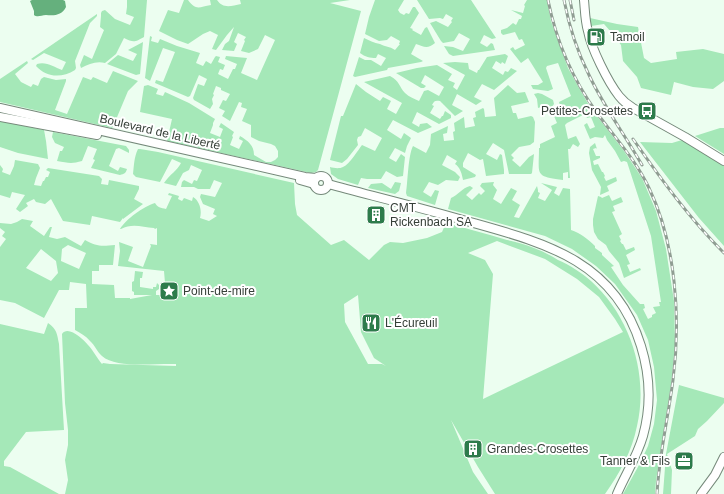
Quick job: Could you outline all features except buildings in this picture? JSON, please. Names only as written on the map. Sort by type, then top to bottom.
[{"type":"main road","points":[[584,0],[588,33],[612,87],[620,97],[633,108],[677,132],[724,161]]},
{"type":"main road","name":"Boulevard de la Liberté","points":[[0,108],[134,140],[305,177],[315,181],[316,188],[322,190],[326,188],[328,184],[436,212],[528,239],[558,251],[577,261],[597,276],[607,286],[622,306],[635,329],[646,364],[648,408],[643,436],[634,459],[621,483]]},
{"type":"main road","name":"Boulevard de la Liberté","points":[[0,117],[134,140]]},
{"type":"main road","points":[[701,494],[715,475],[724,456]]},
{"type":"main road","points":[[612,494],[621,483]]},
{"type":"main road","points":[[617,494],[621,483]]},
{"type":"shaded area","points":[[63,0],[65,1],[66,7],[58,14],[37,16],[34,15],[30,1]]},
{"type":"shaded area","points":[[127,0],[147,0],[144,37],[134,41],[124,38],[116,54],[105,63],[93,63],[81,68],[80,65],[84,55],[92,59],[104,30],[100,27],[102,11],[105,10],[115,19],[130,25],[134,17],[126,14]]},
{"type":"shaded area","points":[[184,0],[188,0],[193,6],[198,7],[211,5],[210,0],[217,0],[222,5],[228,6],[241,4],[240,0],[350,0],[330,3],[361,11],[318,170],[316,172],[311,173],[167,141],[172,119],[140,112],[144,86],[148,85],[158,89],[156,94],[163,96],[165,92],[189,103],[215,119],[210,133],[220,137],[223,129],[219,127],[221,123],[234,132],[230,145],[239,149],[243,141],[239,139],[240,136],[250,144],[254,155],[266,162],[271,162],[278,157],[278,151],[275,146],[251,137],[251,125],[242,121],[247,109],[241,107],[242,103],[239,102],[230,121],[222,116],[225,111],[219,108],[223,100],[226,101],[230,94],[216,86],[212,99],[213,104],[210,109],[194,100],[193,98],[198,84],[204,86],[207,79],[199,75],[190,96],[188,97],[155,83],[156,80],[163,82],[175,52],[163,48],[150,81],[145,78],[150,36],[152,37],[151,41],[158,43],[160,39],[200,53],[196,63],[203,66],[206,61],[211,64],[216,56],[220,57],[218,62],[225,65],[223,70],[220,69],[218,74],[228,79],[237,64],[225,59],[226,56],[247,58],[241,73],[257,80],[275,40],[265,35],[258,49],[249,53],[241,51],[246,37],[238,33],[234,42],[237,44],[234,51],[222,50],[225,44],[229,41],[234,27],[216,50],[212,49],[218,35],[210,31],[188,44],[159,31],[168,10],[179,13]]},
{"type":"shaded area","points":[[375,0],[404,0],[398,10],[404,15],[406,13],[409,14],[413,7],[415,7],[419,13],[410,28],[421,35],[427,27],[435,43],[426,47],[416,44],[411,54],[423,61],[421,62],[388,68],[387,70],[355,77],[353,76],[359,57],[365,60],[371,60],[381,66],[386,58],[378,54],[376,58],[360,53],[364,38],[395,50],[400,44],[400,41],[391,36],[387,40],[379,41],[365,34]]},
{"type":"shaded area","points":[[417,0],[471,0],[496,38],[492,39],[484,35],[480,43],[487,47],[491,43],[493,44],[495,50],[453,56],[449,54],[444,46],[453,47],[463,51],[470,39],[459,33],[454,41],[443,43],[430,23],[436,21],[448,27],[453,18],[446,14],[443,19],[429,19]]},
{"type":"shaded area","points":[[527,0],[547,0],[551,21],[568,68],[590,107],[624,151],[642,178],[656,211],[666,249],[674,301],[675,344],[671,385],[655,494],[623,494],[648,446],[654,424],[657,400],[654,367],[648,340],[637,315],[615,284],[596,266],[572,249],[545,236],[448,209],[451,198],[465,188],[470,186],[473,188],[466,195],[472,200],[479,193],[481,195],[485,191],[480,186],[482,183],[494,182],[493,185],[497,190],[493,199],[501,204],[511,188],[517,191],[512,200],[520,205],[514,217],[519,218],[537,186],[538,192],[540,193],[538,198],[545,201],[552,190],[541,183],[557,187],[554,193],[559,196],[563,188],[570,189],[571,230],[590,241],[595,248],[614,266],[611,267],[623,285],[640,304],[644,304],[645,308],[643,309],[648,319],[656,313],[653,307],[660,306],[659,302],[661,302],[651,236],[627,162],[621,162],[605,135],[603,138],[595,137],[590,139],[584,125],[587,123],[590,129],[595,127],[591,117],[587,118],[585,114],[565,125],[568,139],[576,136],[580,144],[578,147],[573,144],[570,149],[568,149],[570,178],[568,178],[568,172],[563,173],[563,180],[547,177],[540,173],[540,144],[555,137],[551,126],[557,123],[554,116],[562,112],[559,102],[571,96],[558,63],[547,66],[546,68],[553,89],[548,91],[533,89],[531,85],[538,85],[543,82],[528,58],[521,63],[510,49],[513,47],[515,50],[525,45],[522,39],[519,40],[515,32],[503,35],[501,33],[501,30],[507,28],[513,23],[516,25],[519,19],[521,19],[522,16],[511,10],[523,13],[524,5]]},
{"type":"shaded area","points":[[97,14],[97,16],[90,23],[75,61],[75,70],[70,73],[55,76],[45,73],[36,66],[37,64],[44,63],[62,70],[66,62],[44,53],[33,60],[31,59]]},
{"type":"shaded area","points":[[590,18],[638,27],[644,58],[651,63],[677,59],[676,52],[703,49],[724,54],[724,81],[713,89],[693,87],[674,82],[671,95],[641,88],[637,77],[623,61],[621,45],[604,24],[591,26]]},
{"type":"shaded area","points":[[143,42],[140,74],[136,75],[107,64],[118,55],[133,61],[137,54],[128,50]]},
{"type":"shaded area","points":[[505,54],[508,56],[505,64],[502,62],[501,64],[496,61],[492,68],[503,75],[505,71],[508,72],[511,68],[517,71],[494,90],[482,84],[474,97],[482,101],[476,105],[457,94],[452,105],[463,111],[455,116],[440,101],[435,101],[432,105],[434,106],[430,113],[440,119],[445,111],[451,115],[451,118],[439,124],[417,112],[412,123],[419,127],[420,124],[427,123],[432,127],[418,133],[393,120],[387,130],[401,139],[404,133],[411,138],[405,153],[395,148],[389,158],[396,162],[401,154],[405,157],[403,176],[397,177],[386,171],[381,179],[361,178],[358,185],[338,179],[331,174],[330,167],[340,168],[346,165],[362,145],[375,151],[382,138],[365,128],[361,136],[358,137],[358,145],[347,159],[342,163],[330,160],[341,116],[343,116],[356,84],[380,101],[383,97],[391,101],[387,109],[396,114],[402,103],[364,82],[390,76],[396,80],[403,91],[410,97],[419,101],[424,91],[428,90],[439,96],[444,87],[425,75],[421,83],[426,86],[421,88],[396,73],[437,65],[452,74],[448,80],[455,83],[453,87],[457,90],[465,75],[443,63],[468,63],[469,69],[477,73],[487,57]]},
{"type":"shaded area","points":[[27,61],[28,63],[15,74],[21,82],[31,87],[33,84],[38,86],[41,79],[44,77],[56,80],[66,79],[55,110],[67,114],[83,77],[91,80],[93,77],[107,83],[113,71],[138,81],[128,91],[116,122],[112,128],[0,102],[0,79]]},
{"type":"shaded area","points":[[508,85],[517,93],[525,92],[529,102],[511,106],[513,113],[516,113],[518,119],[531,116],[535,122],[534,142],[530,145],[519,147],[511,155],[514,158],[512,160],[520,167],[529,157],[534,154],[532,173],[509,174],[504,150],[493,143],[486,154],[497,160],[500,154],[502,155],[504,174],[486,176],[483,159],[480,160],[468,153],[463,163],[463,167],[476,175],[475,177],[463,180],[457,165],[455,164],[457,161],[447,155],[442,165],[455,172],[460,177],[458,181],[446,180],[438,185],[429,182],[423,192],[431,197],[435,190],[439,191],[435,205],[407,196],[409,162],[413,146],[426,153],[430,145],[431,134],[448,126],[447,133],[443,134],[444,141],[454,140],[454,123],[464,117],[465,128],[475,126],[473,118],[476,117],[475,112],[483,108],[485,117],[496,116],[494,98]]},
{"type":"shaded area","points":[[538,93],[553,100],[554,104],[551,108],[543,111],[541,107],[538,108],[537,99],[534,94]]},
{"type":"shaded area","points":[[0,121],[44,130],[48,159],[18,153],[0,147]]},
{"type":"shaded area","points":[[724,128],[724,154],[695,136]]},
{"type":"shaded area","points":[[53,132],[126,146],[129,153],[119,148],[116,149],[109,166],[118,171],[120,167],[127,169],[126,171],[124,174],[120,175],[91,168],[95,160],[93,159],[97,149],[88,146],[82,161],[70,163],[57,161],[60,151],[62,151],[64,147],[55,143],[52,137]]},
{"type":"shaded area","points":[[682,140],[724,164],[724,246],[699,218],[640,142],[672,143]]},
{"type":"shaded area","points":[[595,143],[597,149],[593,149],[596,156],[600,156],[600,158],[593,161],[594,165],[598,164],[605,176],[606,181],[616,177],[617,181],[607,186],[609,191],[600,195],[601,187],[592,170],[589,153],[590,147]]},
{"type":"shaded area","points":[[138,149],[158,152],[294,183],[297,215],[331,245],[344,240],[369,260],[384,245],[390,242],[403,243],[427,238],[442,232],[446,223],[520,243],[546,253],[576,269],[605,295],[616,311],[626,329],[638,366],[640,406],[635,435],[629,453],[616,478],[605,494],[495,494],[451,420],[473,472],[488,494],[65,494],[68,480],[65,460],[68,445],[68,430],[65,403],[62,334],[68,331],[72,332],[86,342],[102,364],[176,366],[176,364],[117,363],[102,356],[88,339],[75,330],[75,308],[87,308],[86,284],[70,282],[69,290],[59,290],[44,318],[15,303],[0,300],[0,247],[6,239],[2,236],[5,232],[0,228],[0,223],[11,224],[22,219],[33,221],[30,226],[44,236],[50,227],[52,227],[49,237],[57,239],[65,237],[81,246],[85,240],[100,246],[115,245],[113,265],[99,265],[99,271],[92,271],[92,284],[114,285],[115,298],[130,299],[152,295],[134,295],[134,292],[132,291],[132,282],[134,281],[135,271],[143,272],[142,278],[140,278],[140,287],[153,289],[153,287],[156,287],[157,283],[159,285],[159,289],[156,291],[156,295],[166,295],[164,271],[118,266],[120,251],[119,242],[133,247],[128,261],[143,267],[151,246],[150,244],[157,245],[157,228],[129,226],[120,229],[131,217],[150,205],[155,203],[159,207],[166,209],[172,196],[168,195],[169,193],[179,196],[178,199],[182,201],[184,198],[192,201],[193,197],[200,206],[200,218],[209,221],[217,216],[213,214],[215,209],[203,204],[200,197],[201,194],[215,197],[222,183],[214,180],[210,189],[181,187],[184,180],[192,184],[194,180],[197,181],[202,170],[191,165],[189,170],[183,173],[176,186],[164,183],[181,163],[172,159],[160,182],[136,177],[133,174]],"holes":[[[497,241],[545,259],[577,279],[599,297],[623,332],[483,399],[493,274],[485,260],[468,253]],[[68,245],[86,253],[79,269],[61,261],[62,249]],[[41,249],[56,261],[58,273],[51,281],[26,268]],[[358,295],[361,332],[374,358],[386,366],[382,364],[368,364],[345,322],[344,304]]]},
{"type":"shaded area","points":[[15,160],[38,164],[40,168],[34,185],[41,186],[50,172],[46,170],[48,168],[99,176],[102,179],[101,184],[108,185],[109,180],[139,186],[134,199],[143,204],[123,218],[120,222],[92,216],[90,225],[63,221],[51,199],[45,204],[36,202],[34,199],[26,203],[28,206],[20,212],[16,209],[25,195],[12,192],[10,198],[0,195],[0,165],[3,169],[2,172],[10,175]]},
{"type":"shaded area","points":[[395,182],[401,183],[399,191],[395,194],[368,188],[371,184],[382,183],[391,189]]},
{"type":"shaded area","points":[[609,195],[612,201],[621,197],[623,202],[613,206],[615,211],[612,212],[622,234],[619,236],[620,241],[626,250],[634,247],[635,250],[626,255],[630,264],[627,265],[630,272],[640,268],[641,270],[624,278],[619,263],[606,245],[598,239],[594,232],[593,219],[598,196],[602,198]]},
{"type":"shaded area","points":[[48,323],[55,330],[59,344],[64,430],[26,432],[4,461],[4,466],[10,467],[59,494],[0,494],[0,324],[44,334]]},
{"type":"shaded area","points":[[679,385],[724,398],[724,403],[698,429],[695,436],[667,454],[672,470],[671,494],[663,494],[666,454]]},
{"type":"railway","points":[[548,0],[551,15],[566,59],[580,87],[632,159],[649,188],[658,210],[671,257],[676,307],[675,357],[657,494]]},
{"type":"railway","points":[[564,0],[574,38],[585,66],[601,98],[642,165]]},
{"type":"railway","points":[[570,0],[574,20]]},
{"type":"railway","points":[[633,139],[687,212],[724,253]]},
{"type":"place","name":"Tamoil","points":[[596,37]]},
{"type":"place","name":"Petites-Crosettes","points":[[647,111]]},
{"type":"place","name":"CMT Rickenbach SA","points":[[376,215]]},
{"type":"place","name":"Point-de-mire","points":[[169,291]]},
{"type":"place","name":"L'Écureuil","points":[[371,323]]},
{"type":"place","name":"Grandes-Crosettes","points":[[473,449]]},
{"type":"place","name":"Tanner & Fils","points":[[684,461]]}]
